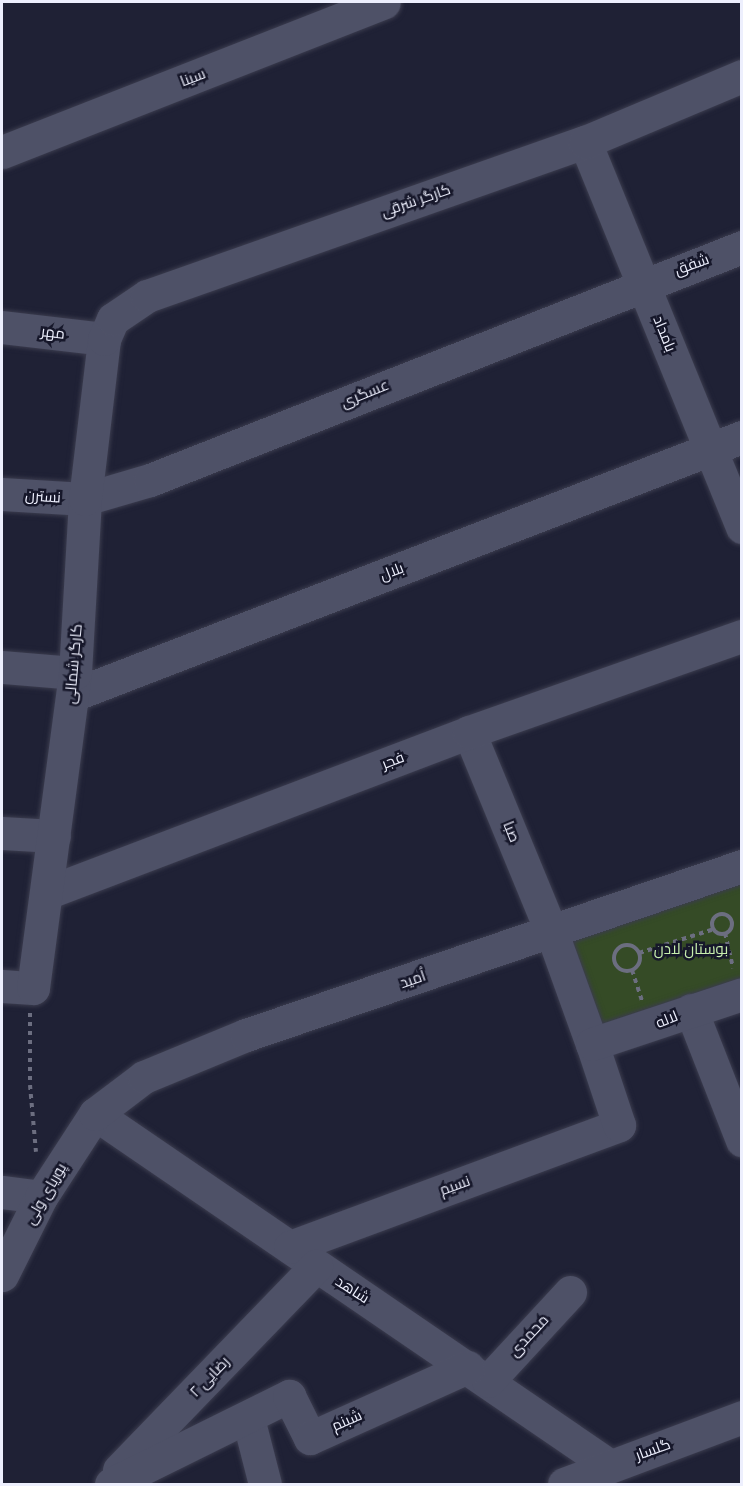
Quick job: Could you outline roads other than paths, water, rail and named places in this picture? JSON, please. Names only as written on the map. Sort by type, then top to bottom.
[{"type":"street","name":"سینا","points":[[2,152],[384,2]]},
{"type":"street","name":"کارگر شرقی","points":[[104,339],[113,319],[147,296],[585,141],[741,76]]},
{"type":"street","name":"بامداد","points":[[585,141],[741,527]]},
{"type":"street","name":"شفق","points":[[644,284],[741,247]]},
{"type":"street","name":"عسگری","points":[[85,500],[150,480],[644,284]]},
{"type":"street","name":"مهر","points":[[2,327],[104,339]]},
{"type":"street","name":"کارگر شمالی","points":[[17,987],[46,893],[54,836],[74,684],[85,500],[104,339]]},
{"type":"street","name":"بلال","points":[[74,684],[711,450],[741,436]]},
{"type":"street","name":"نسترن","points":[[2,494],[85,500]]},
{"type":"street","name":"فجر","points":[[46,893],[470,732],[741,636]]},
{"type":"street","points":[[2,667],[74,684]]},
{"type":"street","name":"صبا","points":[[470,732],[552,933],[592,1044]]},
{"type":"street","points":[[2,833],[54,836]]},
{"type":"street","name":"اُمید","points":[[95,1114],[125,1089],[183,1059],[246,1035],[552,933],[741,866]]},
{"type":"street","points":[[691,1010],[738,983]]},
{"type":"street","name":"لاله","points":[[592,1044],[691,1010],[741,1140]]},
{"type":"street","name":"نسیم","points":[[303,1257],[619,1125],[592,1044]]},
{"type":"street","name":"پوریای ولی","points":[[2,1275],[41,1197],[95,1114]]},
{"type":"street","name":"شاهد","points":[[95,1114],[610,1466]]},
{"type":"street","points":[[2,1192],[41,1197]]},
{"type":"street","name":"رضایی ۲","points":[[102,1485],[145,1446],[303,1257]]},
{"type":"street","name":"محمدی","points":[[478,1374],[570,1292]]},
{"type":"street","name":"شبنم","points":[[111,1485],[289,1396],[310,1438],[478,1374]]},
{"type":"street","name":"گلسار","points":[[564,1485],[741,1417]]},
{"type":"street","points":[[248,1418],[265,1485]]},
{"type":"park label","name":"بوستان لادن","points":[[691,950]]}]
